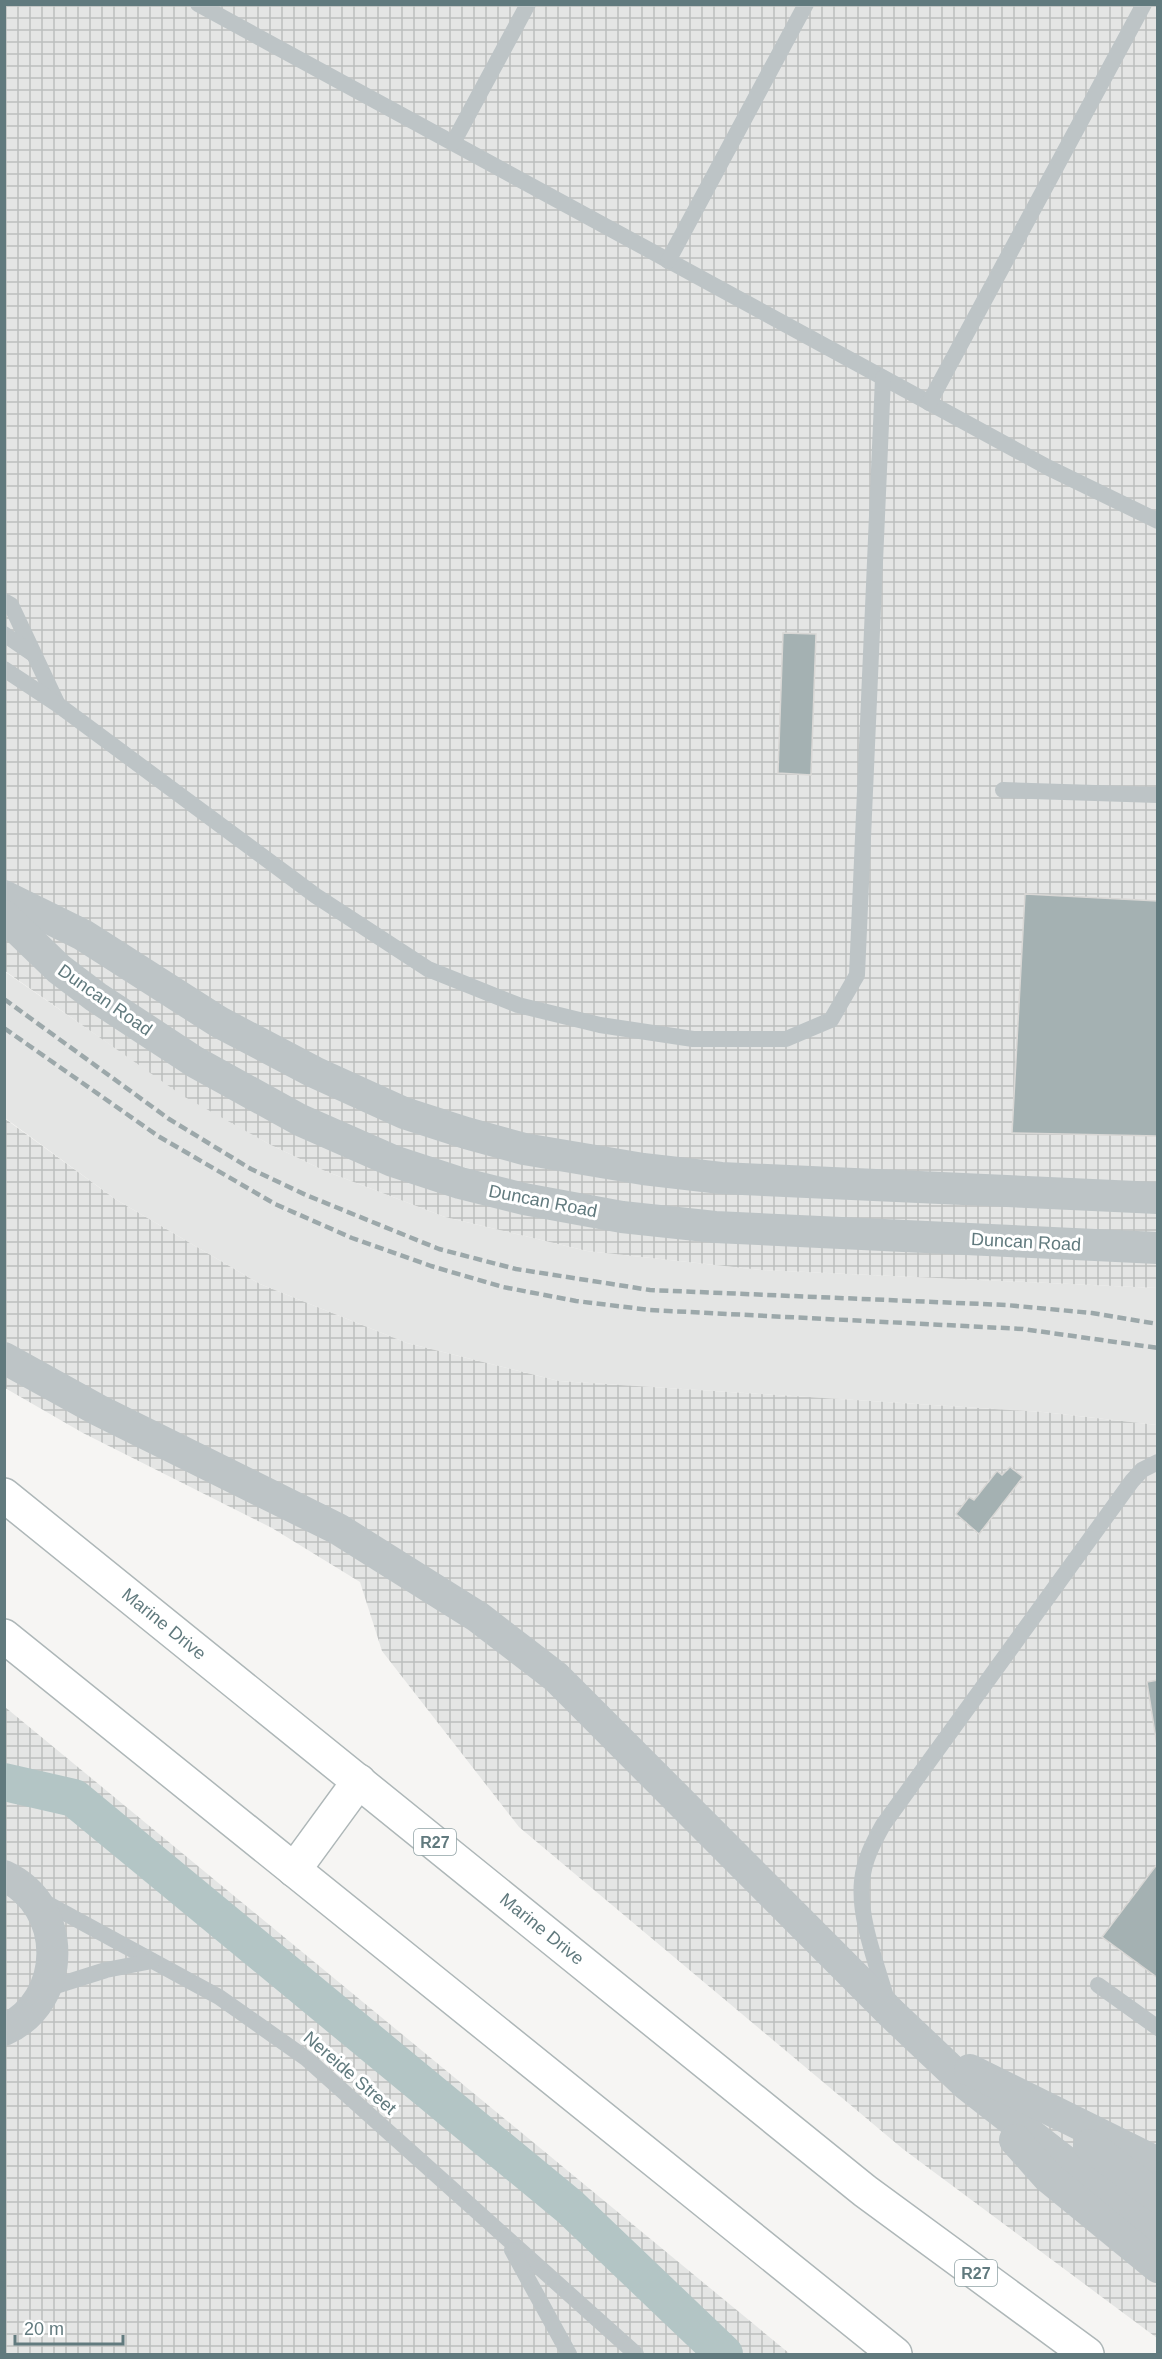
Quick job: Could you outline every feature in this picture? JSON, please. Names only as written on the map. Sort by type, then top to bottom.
[{"type":"main road","name":"Marine Drive","points":[[4,1495],[865,2191],[1087,2355]]},
{"type":"main road","points":[[4,1636],[895,2355]]},
{"type":"main road","points":[[294,1870],[359,1781]]},
{"type":"street","points":[[4,896],[82,935],[219,1022],[314,1072],[404,1113],[524,1149],[643,1169],[721,1178],[1158,1198]]},
{"type":"street","name":"Duncan Road","points":[[4,916],[58,969],[96,997],[195,1062],[300,1120],[393,1161],[460,1183],[524,1199],[611,1215],[715,1227],[1158,1248]]},
{"type":"street","points":[[4,1358],[98,1410],[338,1529],[478,1617],[556,1677],[891,2013],[967,2085],[1048,2177],[1158,2266]]},
{"type":"street","points":[[4,1876],[13,1880],[30,1894],[41,1908],[53,1939],[52,1972],[46,1989],[33,2010],[14,2026],[4,2030]]},
{"type":"street","points":[[932,2051],[1147,2155]]},
{"type":"street","points":[[967,2085],[1158,2234]]},
{"type":"street","points":[[1024,2097],[1158,2197]]},
{"type":"lane","points":[[198,4],[1049,468],[1158,521]]},
{"type":"lane","points":[[453,143],[528,4]]},
{"type":"lane","points":[[668,261],[806,4]]},
{"type":"lane","points":[[929,403],[1144,4]]},
{"type":"lane","points":[[4,669],[57,704],[316,896],[428,969],[518,1005],[600,1025],[693,1039],[786,1039],[831,1020],[857,975],[883,378]]},
{"type":"lane","points":[[4,601],[11,605],[57,704]]},
{"type":"lane","points":[[4,634],[34,655]]},
{"type":"lane","points":[[1004,790],[1158,795]]},
{"type":"lane","points":[[891,2013],[862,1902],[862,1881],[870,1849],[883,1824],[1132,1481],[1142,1470],[1158,1462]]},
{"type":"lane","name":"Nereide Street","points":[[30,1894],[219,1997],[307,2059],[636,2355]]},
{"type":"lane","points":[[46,1989],[106,1970],[152,1961]]},
{"type":"lane","points":[[1098,1985],[1158,2028]]},
{"type":"lane","name":"Nereide Street","points":[[505,2238],[568,2355]]},
{"type":"shaded area","points":[[5,5],[1157,5],[1157,1288],[761,1270],[587,1251],[445,1217],[325,1171],[269,1144],[183,1096],[5,971]]},
{"type":"shaded area","points":[[4,971],[183,1095],[269,1144],[325,1171],[445,1217],[587,1251],[761,1270],[1157,1288],[1157,1425],[1043,1412],[559,1381],[407,1343],[260,1284],[115,1199],[5,1118]]},
{"type":"shaded area","points":[[4,1118],[115,1199],[260,1284],[407,1343],[559,1381],[1043,1412],[1157,1425],[1157,2338],[903,2149],[519,1827],[382,1651],[360,1582],[272,1528],[83,1433],[5,1388]]},
{"type":"shaded area","points":[[5,1707],[790,2354],[5,2354]]},
{"type":"building","points":[[783,633],[816,634],[811,775],[778,773]]},
{"type":"building","points":[[1025,894],[1158,901],[1158,1136],[1012,1133]]},
{"type":"building","points":[[1010,1467],[1023,1477],[979,1534],[956,1514],[969,1497],[974,1500],[997,1471],[1002,1475]]},
{"type":"building","points":[[1158,1680],[1158,1752],[1147,1682]]},
{"type":"building","points":[[1158,1863],[1158,1978],[1102,1937]]},
{"type":"waterway","points":[[4,1782],[74,1798],[570,2207],[724,2354]]},
{"type":"railway","points":[[4,999],[169,1119],[251,1169],[306,1195],[439,1249],[516,1269],[650,1290],[1006,1305],[1092,1313],[1158,1324]]},
{"type":"railway","points":[[4,1028],[158,1136],[275,1204],[352,1238],[431,1266],[503,1287],[576,1301],[650,1310],[1023,1329],[1158,1348]]}]
